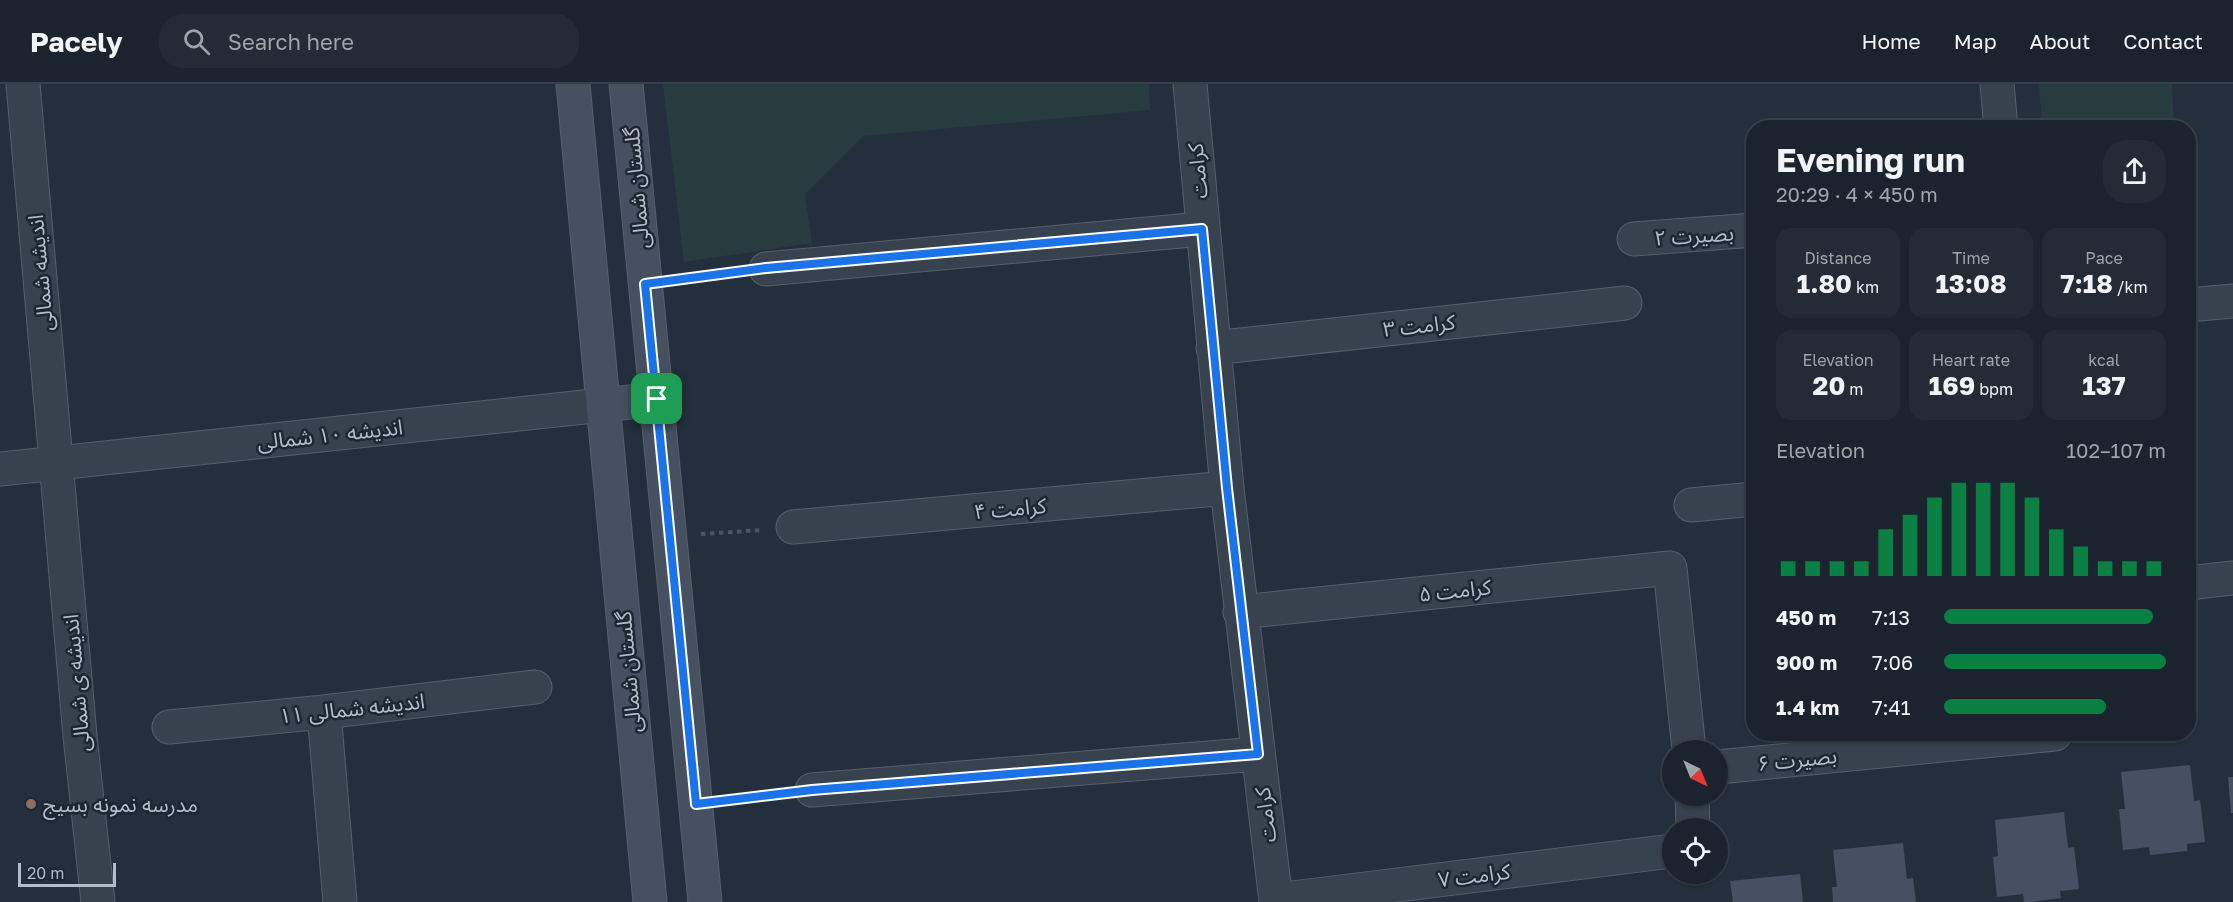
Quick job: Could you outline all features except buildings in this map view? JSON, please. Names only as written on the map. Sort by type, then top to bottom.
[{"type":"main road","name":"گلستان شمالی","points":[[573,84],[650,902]]},
{"type":"main road","name":"گلستان شمالی","points":[[626,84],[705,902]]},
{"type":"main road","points":[[603,405],[657,399]]},
{"type":"street","name":"اندیشه شمالی","points":[[23,84],[58,463]]},
{"type":"street","name":"کرامت","points":[[1190,84],[1213,348],[1240,612],[1276,901]]},
{"type":"street","points":[[1997,84],[2000,120]]},
{"type":"street","points":[[766,268],[1202,229]]},
{"type":"street","name":"بصیرت ۲","points":[[1634,239],[1746,231]]},
{"type":"street","points":[[2196,304],[2233,302]]},
{"type":"street","name":"کرامت ۳","points":[[1213,348],[1625,303]]},
{"type":"street","name":"اندیشه ۱۰ شمالی","points":[[0,469],[603,405]]},
{"type":"street","name":"اندیشه ی شمالی","points":[[58,463],[80,735],[98,902]]},
{"type":"street","name":"کرامت ۴","points":[[793,527],[1227,488]]},
{"type":"street","points":[[1691,505],[1746,499]]},
{"type":"street","name":"کرامت ۵","points":[[1240,612],[1670,568],[1688,740]]},
{"type":"street","points":[[2196,582],[2233,578]]},
{"type":"street","name":"اندیشه شمالی ۱۱","points":[[169,727],[324,712],[535,687]]},
{"type":"street","points":[[324,712],[340,902]]},
{"type":"street","name":"بصیرت ۶","points":[[1728,766],[1984,741]]},
{"type":"street","points":[[812,790],[1258,754]]},
{"type":"street","name":"کرامت ۷","points":[[1276,901],[1662,852]]},
{"type":"path","points":[[645,284],[766,268]]},
{"type":"path","points":[[670,537],[793,527]]},
{"type":"path","points":[[696,804],[812,790]]},
{"type":"green space","points":[[663,84],[1149,84],[1150,110],[863,136],[805,194],[812,243],[684,262]]},
{"type":"green space","points":[[2039,84],[2172,84],[2174,120],[2042,120]]},
{"type":"place","name":"مدرسه نمونه بسیج","points":[[31,804]]},
{"type":"route","points":[[1202,229],[1240,612],[1258,754],[812,790],[696,804],[657,399],[645,284],[766,268],[1202,229]]}]
